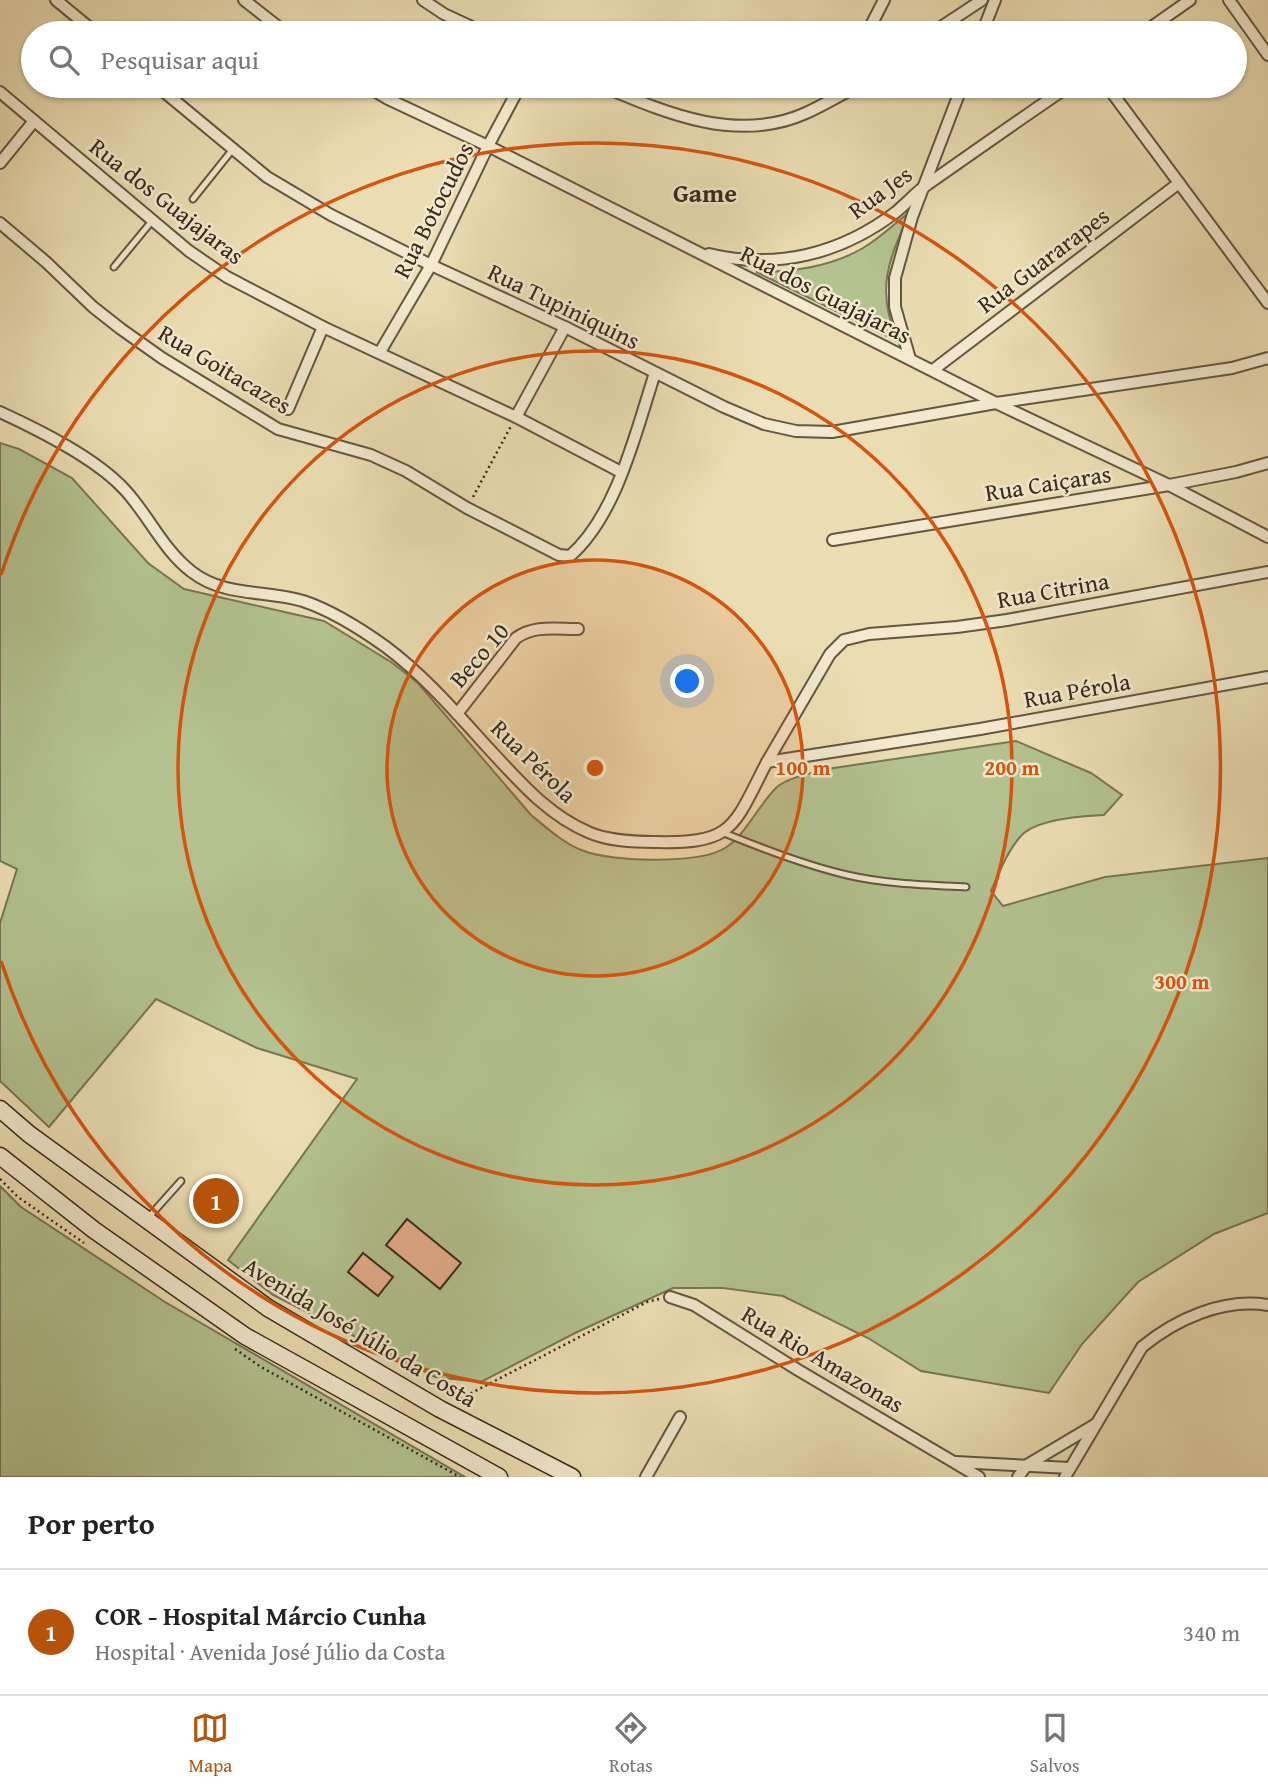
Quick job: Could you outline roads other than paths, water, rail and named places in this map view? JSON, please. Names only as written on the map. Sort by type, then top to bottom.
[{"type":"main road","name":"Avenida José Júlio da Costa","points":[[0,1109],[29,1134],[146,1221],[268,1308],[440,1409],[572,1477]]},
{"type":"main road","points":[[0,1156],[93,1230],[245,1336],[499,1477]]},
{"type":"street","points":[[56,0],[81,21]]},
{"type":"street","points":[[244,0],[271,21]]},
{"type":"street","points":[[423,0],[460,21]]},
{"type":"street","points":[[873,21],[884,0]]},
{"type":"street","points":[[950,21],[982,0]]},
{"type":"street","points":[[987,21],[995,0]]},
{"type":"street","points":[[1160,21],[1190,0]]},
{"type":"street","points":[[1229,0],[1244,21]]},
{"type":"street","points":[[1247,25],[1268,54]]},
{"type":"street","name":"Rua dos Guajajaras","points":[[0,92],[152,221],[227,277],[323,327],[516,417],[621,472]]},
{"type":"street","name":"Rua Tupiniquins","points":[[171,98],[267,177],[331,215],[754,420],[796,431],[832,432],[996,403],[1232,368],[1268,358]]},
{"type":"street","name":"Rua dos Guajajaras","points":[[386,98],[488,146],[996,403],[1169,485],[1268,537]]},
{"type":"street","name":"Rua Botocudos","points":[[380,352],[431,265],[514,98]]},
{"type":"street","points":[[634,98],[694,121],[738,128],[773,124],[805,114],[830,98]]},
{"type":"street","points":[[910,359],[895,307],[895,278],[902,245],[957,98]]},
{"type":"street","name":"Rua Jes","points":[[691,250],[726,258],[766,262],[828,250],[895,212],[923,187],[1052,98]]},
{"type":"street","points":[[1116,98],[1268,303]]},
{"type":"street","points":[[0,163],[34,121]]},
{"type":"street","name":"Rua Guararapes","points":[[933,370],[1179,183]]},
{"type":"street","name":"Rua Goitacazes","points":[[0,223],[121,329],[162,358],[278,429],[371,455],[406,471],[467,508],[546,550],[570,556],[586,539],[607,505],[621,472]]},
{"type":"street","points":[[288,409],[323,327]]},
{"type":"street","points":[[516,417],[565,327]]},
{"type":"street","points":[[621,472],[655,373]]},
{"type":"street","name":"Rua Pérola","points":[[0,412],[25,423],[103,470],[125,490],[166,545],[192,572],[216,586],[302,601],[340,617],[385,646],[418,673],[523,786],[556,815],[589,833],[629,842],[701,841],[723,833]]},
{"type":"street","name":"Rua Caiçaras","points":[[833,540],[1169,485],[1268,463]]},
{"type":"street","name":"Rua Citrina","points":[[767,762],[830,654],[844,640],[869,634],[1007,620],[1268,572]]},
{"type":"street","name":"Beco 10","points":[[457,714],[516,638],[525,631],[539,628],[578,629]]},
{"type":"street","name":"Rua Pérola","points":[[767,762],[980,729],[1268,677]]},
{"type":"street","points":[[723,833],[740,813],[767,762]]},
{"type":"street","name":"Rua Rio Amazonas","points":[[670,1297],[694,1305],[979,1477]]},
{"type":"street","points":[[1068,1473],[1130,1363],[1142,1347],[1159,1332],[1222,1306],[1253,1303],[1268,1305]]},
{"type":"street","points":[[646,1477],[680,1418]]},
{"type":"street","points":[[1018,1477],[1027,1465],[1098,1423]]},
{"type":"street","name":"Rua Rio Amazonas","points":[[953,1462],[1027,1465],[1068,1473]]},
{"type":"lane","points":[[192,199],[233,149]]},
{"type":"lane","points":[[114,267],[152,221]]},
{"type":"lane","points":[[723,833],[795,860],[848,875],[880,881],[966,887]]},
{"type":"lane","points":[[146,1221],[181,1181]]},
{"type":"place","name":"COR - Hospital Márcio Cunha","points":[[216,1201]]},
{"type":"district","name":"Game","points":[[705,192]]}]
